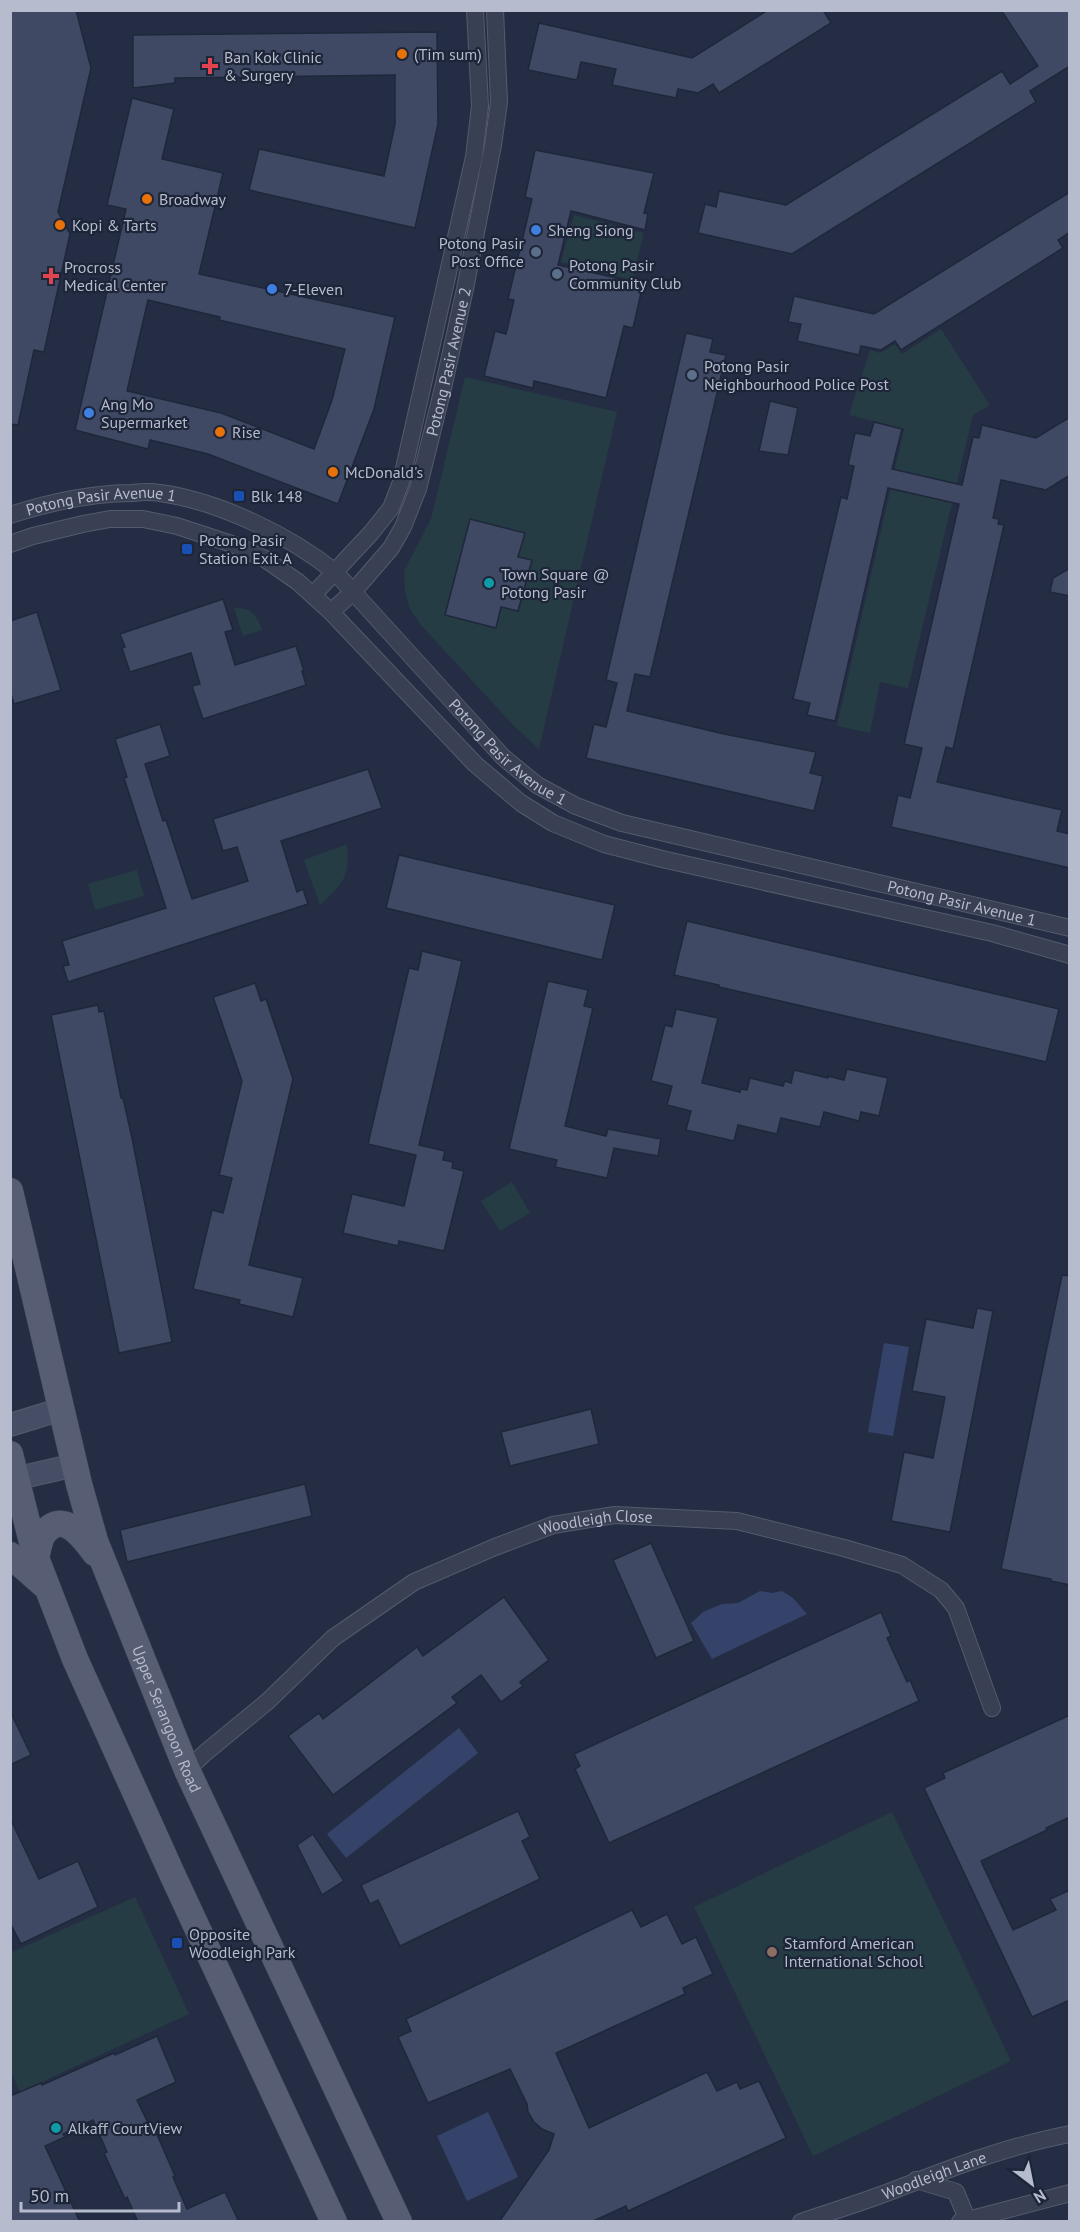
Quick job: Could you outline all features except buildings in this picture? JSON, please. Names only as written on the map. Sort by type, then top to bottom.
[{"type":"main road","name":"Upper Serangoon Road","points":[[10,1191],[88,1520],[105,1568],[187,1770],[399,2222]]},
{"type":"main road","points":[[10,1454],[13,1479],[36,1558],[75,1659],[334,2222]]},
{"type":"main road","points":[[36,1558],[45,1531],[55,1525],[68,1526],[79,1531],[105,1568]]},
{"type":"main road","points":[[10,1555],[48,1588]]},
{"type":"street","name":"Potong Pasir Avenue 2","points":[[313,595],[391,508],[401,482],[474,157],[480,106],[475,10]]},
{"type":"street","name":"Potong Pasir Avenue 2","points":[[331,612],[380,562],[403,527],[417,489],[468,278],[493,145],[499,102],[495,10]]},
{"type":"street","name":"Potong Pasir Avenue 1","points":[[10,515],[66,498],[109,493],[159,492],[209,505],[277,533],[335,572],[503,757],[537,785],[576,806],[622,823],[1070,928]]},
{"type":"street","name":"Potong Pasir Avenue 1","points":[[10,544],[83,524],[111,519],[142,519],[177,526],[235,545],[265,559],[313,595],[475,764],[521,803],[553,823],[604,844],[662,859],[992,933],[1070,955]]},
{"type":"street","points":[[10,1425],[62,1409]]},
{"type":"street","points":[[13,1479],[75,1465]]},
{"type":"street","name":"Woodleigh Close","points":[[187,1770],[268,1701],[333,1638],[414,1582],[553,1525],[615,1515],[737,1521],[902,1565],[941,1590],[956,1608],[992,1708]]},
{"type":"street","name":"Woodleigh Lane","points":[[801,2222],[1008,2148],[1070,2133]]},
{"type":"street","points":[[916,2180],[956,2192],[964,2220],[1070,2193]]},
{"type":"shaded area","points":[[574,215],[644,233],[632,280],[561,262]]},
{"type":"shaded area","points":[[941,329],[990,405],[973,415],[908,688],[880,682],[870,733],[837,726],[904,429],[849,415],[870,350],[880,353],[895,344],[902,354]]},
{"type":"shaded area","points":[[465,377],[617,412],[539,749],[513,725],[420,624],[410,609],[405,592],[404,571],[431,519]]},
{"type":"shaded area","points":[[234,608],[245,609],[252,613],[262,630],[243,636]]},
{"type":"shaded area","points":[[347,844],[348,855],[344,879],[320,905],[304,860]]},
{"type":"shaded area","points":[[137,870],[144,896],[95,910],[88,884]]},
{"type":"shaded area","points":[[512,1182],[530,1213],[500,1231],[481,1201]]},
{"type":"shaded area","points":[[892,1812],[1011,2061],[813,2156],[694,1907]]},
{"type":"shaded area","points":[[135,1897],[189,2014],[20,2092],[11,2072],[10,1953]]},
{"type":"water","points":[[884,1343],[909,1347],[893,1436],[868,1432]]},
{"type":"water","points":[[760,1591],[772,1593],[782,1591],[793,1598],[807,1614],[712,1659],[691,1623],[703,1612],[722,1604],[738,1603]]},
{"type":"water","points":[[459,1728],[478,1753],[346,1858],[327,1834]]},
{"type":"water","points":[[488,2112],[518,2177],[467,2201],[437,2136]]},
{"type":"place","name":"(Tim sum)","points":[[402,54]]},
{"type":"place","name":"Ban Kok Clinic & Surgery","points":[[210,66]]},
{"type":"place","name":"Broadway","points":[[147,199]]},
{"type":"place","name":"Kopi & Tarts","points":[[60,225]]},
{"type":"place","name":"Sheng Siong","points":[[536,230]]},
{"type":"place","name":"Potong Pasir Post Office","points":[[536,252]]},
{"type":"place","name":"Potong Pasir Community Club","points":[[557,274]]},
{"type":"place","name":"Procross Medical Center","points":[[51,276]]},
{"type":"place","name":"7-Eleven","points":[[272,289]]},
{"type":"place","name":"Potong Pasir Neighbourhood Police Post","points":[[692,375]]},
{"type":"place","name":"Ang Mo Supermarket","points":[[89,413]]},
{"type":"place","name":"Rise","points":[[220,432]]},
{"type":"place","name":"McDonald's","points":[[333,472]]},
{"type":"place","name":"Blk 148","points":[[239,496]]},
{"type":"place","name":"Potong Pasir Station Exit A","points":[[187,549]]},
{"type":"place","name":"Town Square @ Potong Pasir","points":[[489,583]]},
{"type":"place","name":"Opposite Woodleigh Park","points":[[177,1943]]},
{"type":"place","name":"Stamford American International School","points":[[772,1952]]},
{"type":"place","name":"Alkaff CourtView","points":[[56,2128]]}]
